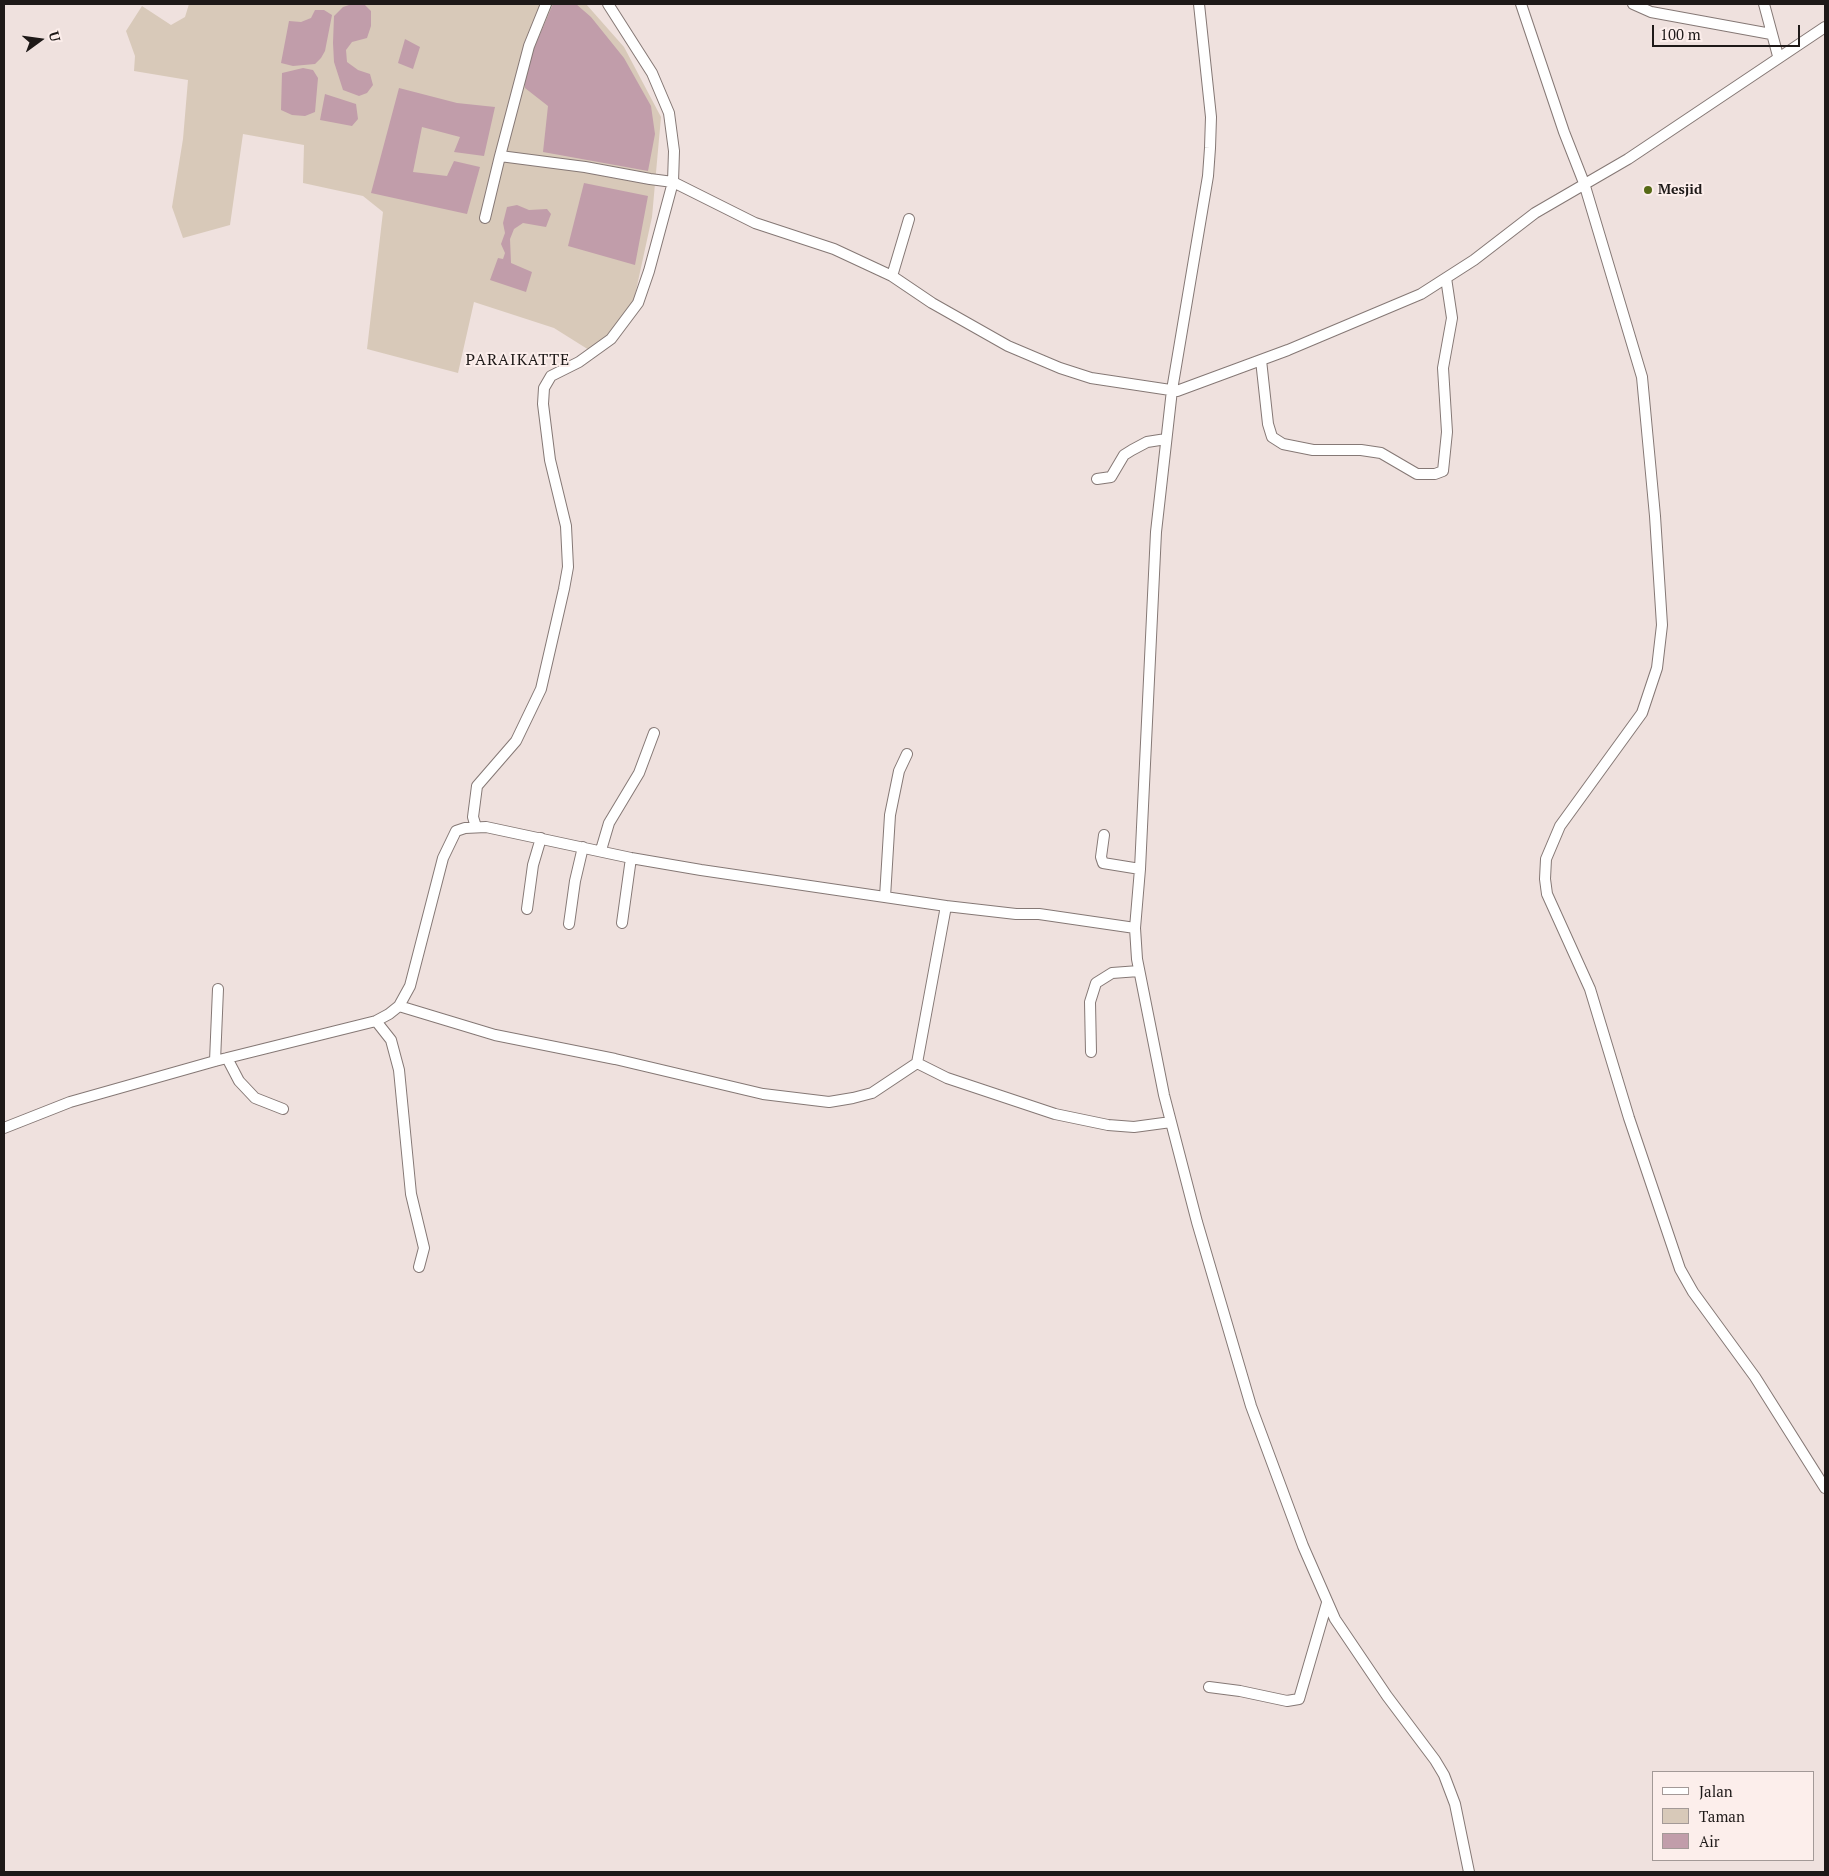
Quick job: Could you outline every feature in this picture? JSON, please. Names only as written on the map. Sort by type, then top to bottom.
[{"type":"street","points":[[485,218],[525,60],[546,4]]},
{"type":"street","points":[[476,827],[473,816],[477,786],[516,741],[541,689],[568,567],[566,526],[550,460],[543,404],[544,388],[551,376],[579,362],[611,339],[638,303],[649,271],[673,182],[675,166],[673,134],[665,104],[652,73],[608,4]]},
{"type":"street","points":[[1199,4],[1211,117],[1210,148],[1208,176],[1172,390],[1152,594],[1149,712],[1140,869],[1134,928],[1139,971],[1171,1122],[1197,1222],[1251,1406],[1303,1546],[1335,1618],[1387,1696],[1436,1760],[1444,1775],[1455,1804],[1470,1872]]},
{"type":"street","points":[[1521,4],[1564,132],[1584,183],[1645,390],[1656,525],[1662,644],[1657,668],[1642,713],[1560,826],[1546,859],[1545,879],[1547,894],[1590,989],[1629,1118],[1680,1269],[1693,1292],[1755,1377],[1825,1488]]},
{"type":"street","points":[[1633,4],[1658,14],[1771,34]]},
{"type":"street","points":[[1764,4],[1778,56]]},
{"type":"street","points":[[500,156],[585,166],[650,180],[673,182],[755,223],[834,249],[892,276],[932,303],[1008,346],[1060,368],[1091,378],[1172,390],[1184,388],[1261,360],[1421,294],[1474,260],[1535,213],[1628,159],[1778,56],[1825,27]]},
{"type":"street","points":[[892,276],[909,218]]},
{"type":"street","points":[[1261,360],[1268,424],[1272,437],[1283,444],[1314,450],[1361,450],[1381,453],[1418,474],[1435,474],[1443,471],[1447,432],[1443,368],[1452,318],[1446,278]]},
{"type":"street","points":[[1097,480],[1111,477],[1124,455],[1132,450],[1147,442],[1166,439]]},
{"type":"street","points":[[601,850],[609,823],[639,774],[654,733]]},
{"type":"street","points":[[885,897],[890,815],[899,771],[908,754]]},
{"type":"street","points":[[4,1128],[70,1102],[215,1061],[376,1021],[399,1006],[410,986],[443,858],[450,840],[456,831],[465,828],[486,827],[601,850],[631,858],[885,897],[1016,914],[1039,914],[1134,928]]},
{"type":"street","points":[[1104,835],[1100,857],[1104,863],[1140,869]]},
{"type":"street","points":[[527,908],[533,865],[541,838]]},
{"type":"street","points":[[569,924],[575,881],[583,847]]},
{"type":"street","points":[[622,923],[631,858]]},
{"type":"street","points":[[399,1006],[495,1035],[798,1099],[829,1102],[872,1093],[917,1063],[946,906]]},
{"type":"street","points":[[1091,1052],[1090,1002],[1096,983],[1112,973],[1139,971]]},
{"type":"street","points":[[215,1061],[218,989]]},
{"type":"street","points":[[376,1021],[391,1040],[399,1070],[411,1194],[424,1248],[418,1267]]},
{"type":"street","points":[[227,1058],[239,1081],[255,1098],[283,1109]]},
{"type":"street","points":[[917,1063],[947,1078],[1054,1114],[1108,1125],[1134,1127],[1171,1122]]},
{"type":"street","points":[[1209,1687],[1219,1687],[1287,1701],[1299,1699],[1327,1602]]},
{"type":"green space","points":[[189,4],[586,4],[624,47],[661,117],[652,217],[630,318],[597,355],[554,328],[474,302],[458,373],[367,349],[383,212],[363,196],[303,183],[304,145],[243,134],[230,225],[183,238],[172,207],[183,139],[188,80],[134,71],[135,56],[126,31],[142,6],[171,25],[185,17]]},
{"type":"water","points":[[352,4],[364,4],[371,11],[371,26],[367,38],[352,42],[346,50],[347,62],[358,70],[370,74],[373,85],[367,93],[359,96],[343,90],[334,62],[334,16],[343,7]]},
{"type":"water","points":[[553,4],[576,4],[591,17],[624,58],[651,106],[655,134],[648,171],[543,152],[548,106],[525,88],[525,69]]},
{"type":"water","points":[[315,10],[324,10],[332,15],[325,51],[321,58],[315,64],[293,66],[281,63],[289,21],[301,22],[311,18]]},
{"type":"water","points":[[405,39],[420,47],[413,69],[398,63]]},
{"type":"water","points":[[303,68],[313,70],[318,78],[315,112],[305,116],[292,115],[281,110],[282,73]]},
{"type":"water","points":[[399,88],[457,103],[495,107],[484,156],[454,152],[460,137],[422,127],[413,172],[447,176],[454,161],[480,167],[467,214],[371,193]]},
{"type":"water","points":[[325,94],[356,104],[358,119],[352,126],[320,120]]},
{"type":"water","points":[[584,183],[648,196],[635,265],[568,246]]},
{"type":"water","points":[[517,205],[529,210],[547,209],[551,214],[546,227],[523,223],[514,229],[510,239],[511,263],[532,272],[526,292],[490,280],[498,258],[503,259],[505,253],[501,244],[505,233],[503,223],[507,207]]},
{"type":"place","name":"Mesjid","points":[[1648,190]]},
{"type":"district","name":"PARAIKATTE","points":[[518,360]]}]
